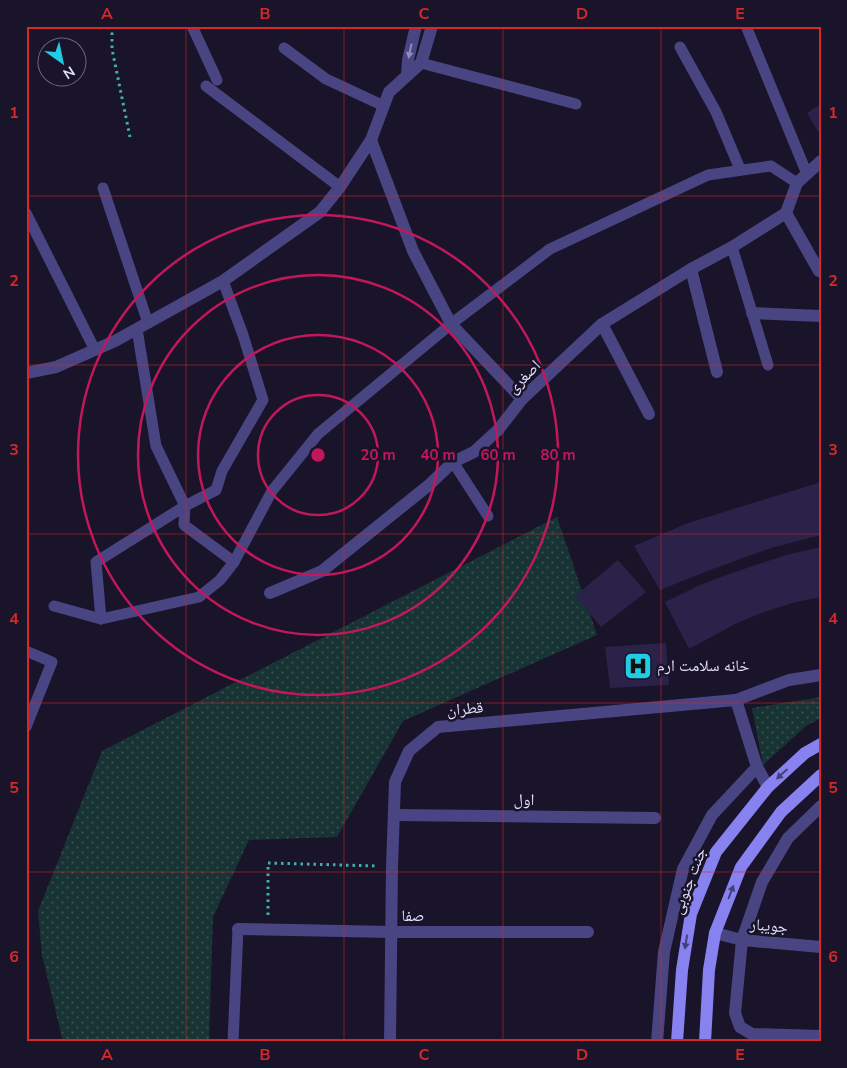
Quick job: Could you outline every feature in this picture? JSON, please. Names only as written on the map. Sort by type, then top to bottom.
[{"type":"main road","name":"جنت جنوبی","points":[[677,1042],[682,970],[691,914],[716,852],[768,787],[805,753],[821,744]]},
{"type":"main road","points":[[705,1042],[710,970],[715,933],[741,867],[781,812],[821,775]]},
{"type":"street","points":[[407,75],[408,60],[416,26]]},
{"type":"street","points":[[26,373],[56,366],[95,350],[142,326],[222,281],[320,212],[340,187],[371,140],[389,92],[421,63],[432,26]]},
{"type":"street","points":[[371,140],[413,251],[451,324],[522,400]]},
{"type":"street","points":[[819,271],[786,213],[797,183],[821,161]]},
{"type":"street","name":"اصغری","points":[[270,593],[322,571],[429,486],[453,462],[474,452],[492,436],[522,400],[602,324],[786,213]]},
{"type":"street","points":[[691,269],[716,372]]},
{"type":"street","points":[[752,313],[821,316]]},
{"type":"street","points":[[602,324],[649,414]]},
{"type":"street","name":"قطران","points":[[390,1042],[395,782],[409,751],[438,727],[736,700],[789,680],[821,675]]},
{"type":"street","points":[[736,700],[757,767],[768,787]]},
{"type":"street","points":[[657,1042],[664,952],[683,869],[712,815],[757,767]]},
{"type":"street","points":[[821,806],[788,838],[762,882],[742,940],[735,1013],[740,1027],[752,1034],[821,1036]]},
{"type":"street","name":"اول","points":[[394,815],[655,818]]},
{"type":"street","name":"صفا","points":[[238,929],[392,932],[588,932]]},
{"type":"street","name":"جویبار","points":[[715,933],[742,940],[821,947]]},
{"type":"lane","points":[[192,26],[217,80]]},
{"type":"lane","points":[[746,26],[807,174]]},
{"type":"lane","points":[[680,47],[716,112],[740,169]]},
{"type":"lane","points":[[284,48],[326,79],[384,106]]},
{"type":"lane","points":[[421,63],[576,104]]},
{"type":"lane","points":[[206,86],[340,187]]},
{"type":"lane","points":[[54,606],[101,619],[198,596],[220,580],[234,562],[272,491],[318,434],[451,324],[550,249],[708,175],[771,166],[797,183]]},
{"type":"lane","points":[[103,188],[142,326],[156,446],[185,506],[184,525],[234,562]]},
{"type":"lane","points":[[26,213],[95,350]]},
{"type":"lane","points":[[732,247],[768,365]]},
{"type":"lane","points":[[101,619],[96,562],[185,506],[216,490],[222,472],[263,400],[243,335],[222,281]]},
{"type":"lane","points":[[453,462],[488,516]]},
{"type":"lane","points":[[26,650],[52,662],[26,727]]},
{"type":"lane","points":[[233,1042],[238,929]]},
{"type":"path","points":[[112,26],[112,49],[130,138]]},
{"type":"path","points":[[268,930],[268,863],[392,866]]},
{"type":"green space","points":[[557,517],[597,635],[403,721],[337,837],[249,840],[213,917],[209,1042],[63,1042],[42,955],[38,911],[102,751]]},
{"type":"green space","points":[[821,697],[821,718],[806,726],[763,765],[752,708]]},
{"type":"building","points":[[821,104],[821,130],[818,132],[807,113]]},
{"type":"building","points":[[821,482],[821,535],[771,548],[660,590],[634,546],[688,523]]},
{"type":"building","points":[[821,547],[821,597],[796,602],[764,612],[737,623],[689,649],[665,602],[700,585],[732,573],[786,555]]},
{"type":"building","points":[[618,560],[646,592],[601,627],[575,596]]},
{"type":"building","name":"خانه سلامت ارم","points":[[666,643],[669,685],[610,688],[605,647]]},
{"type":"place","name":"خانه سلامت ارم","points":[[638,666]]}]
